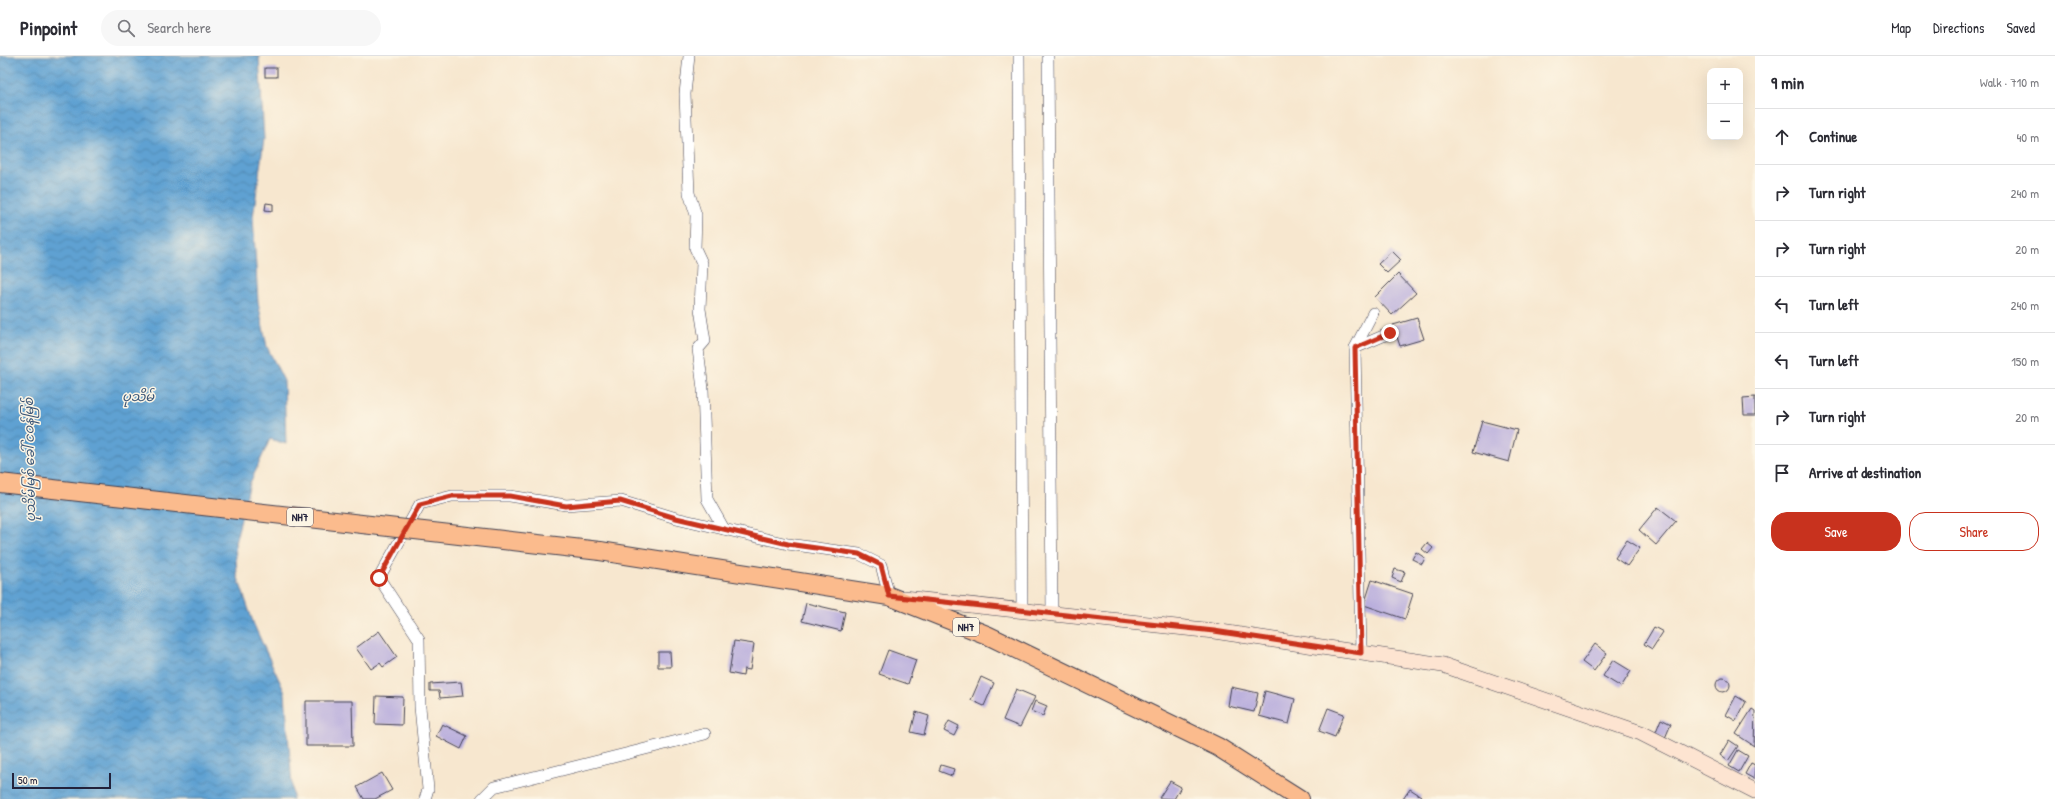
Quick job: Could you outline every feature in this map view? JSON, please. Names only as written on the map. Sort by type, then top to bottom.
[{"type":"highway","name":"NH7","points":[[0,483],[600,551],[889,596],[987,635],[1218,747],[1300,799]]},
{"type":"main road","points":[[889,596],[1214,631],[1443,665],[1641,732],[1755,791]]},
{"type":"street","points":[[689,56],[685,94],[688,194],[696,215],[695,248],[702,263],[700,309],[705,341],[698,349],[705,409],[704,449],[707,499],[724,529]]},
{"type":"street","points":[[1020,56],[1022,611]]},
{"type":"street","points":[[1048,56],[1052,614]]},
{"type":"street","points":[[1361,653],[1355,348],[1373,313]]},
{"type":"street","points":[[1355,348],[1390,333]]},
{"type":"street","points":[[425,799],[428,789],[420,707],[419,639],[379,578],[420,504],[452,496],[510,496],[566,506],[620,501],[676,518],[788,544],[859,554],[881,565],[889,596]]},
{"type":"street","points":[[482,799],[494,787],[705,734]]},
{"type":"water","name":"ပုသိမ်","points":[[0,56],[259,56],[264,139],[253,217],[258,302],[267,347],[284,381],[286,444],[270,439],[250,483],[235,543],[237,575],[254,625],[285,693],[293,799],[0,799]]},
{"type":"building","points":[[265,68],[277,68],[277,77],[265,77]]},
{"type":"building","points":[[266,203],[273,204],[273,211],[265,210]]},
{"type":"building","points":[[1392,251],[1401,260],[1387,273],[1378,264]]},
{"type":"building","points":[[1398,274],[1416,293],[1392,315],[1375,297]]},
{"type":"building","points":[[1417,318],[1424,339],[1400,346],[1393,325]]},
{"type":"building","points":[[1755,397],[1755,415],[1744,415],[1743,398]]},
{"type":"building","points":[[1482,421],[1517,430],[1509,462],[1473,452]]},
{"type":"building","points":[[1658,507],[1676,521],[1656,545],[1639,530]]},
{"type":"building","points":[[1627,540],[1640,548],[1627,566],[1615,558]]},
{"type":"building","points":[[1427,543],[1433,548],[1428,554],[1422,549]]},
{"type":"building","points":[[1416,552],[1425,558],[1422,564],[1412,559]]},
{"type":"building","points":[[1395,569],[1405,572],[1401,582],[1392,578]]},
{"type":"building","points":[[1372,580],[1413,594],[1405,619],[1364,605]]},
{"type":"building","points":[[806,603],[845,612],[841,631],[802,621]]},
{"type":"building","points":[[1654,627],[1663,632],[1652,649],[1644,644]]},
{"type":"building","points":[[379,631],[397,657],[383,667],[380,663],[371,669],[356,648]]},
{"type":"building","points":[[734,641],[754,644],[750,670],[744,669],[743,676],[729,673]]},
{"type":"building","points":[[1595,644],[1607,653],[1594,671],[1582,662]]},
{"type":"building","points":[[888,650],[916,660],[908,684],[879,674]]},
{"type":"building","points":[[658,652],[670,652],[671,667],[658,667]]},
{"type":"building","points":[[1613,660],[1631,671],[1621,687],[1603,676]]},
{"type":"building","points":[[981,677],[994,683],[984,706],[971,700]]},
{"type":"building","points":[[1720,678],[1726,678],[1730,682],[1730,688],[1726,692],[1720,692],[1716,688],[1716,682]]},
{"type":"building","points":[[461,682],[463,696],[440,698],[439,691],[430,691],[430,684]]},
{"type":"building","points":[[1231,687],[1258,693],[1254,712],[1228,706]]},
{"type":"building","points":[[1016,689],[1035,697],[1020,727],[1003,720]]},
{"type":"building","points":[[1265,691],[1295,699],[1289,724],[1259,716]]},
{"type":"building","points":[[376,696],[403,697],[402,725],[375,724]]},
{"type":"building","points":[[1736,696],[1746,702],[1736,721],[1726,715]]},
{"type":"building","points":[[306,701],[352,701],[353,746],[306,746]]},
{"type":"building","points":[[1035,701],[1047,706],[1043,716],[1031,711]]},
{"type":"building","points":[[1328,708],[1344,714],[1335,737],[1319,731]]},
{"type":"building","points":[[1752,709],[1755,711],[1754,746],[1736,734]]},
{"type":"building","points":[[916,712],[929,716],[924,735],[911,732]]},
{"type":"building","points":[[1661,719],[1671,724],[1665,738],[1655,734]]},
{"type":"building","points":[[949,721],[959,726],[954,736],[944,731]]},
{"type":"building","points":[[442,724],[467,736],[461,749],[436,736]]},
{"type":"building","points":[[1729,740],[1738,746],[1728,761],[1720,755]]},
{"type":"building","points":[[1738,750],[1748,756],[1739,772],[1729,766]]},
{"type":"building","points":[[1751,763],[1755,765],[1754,779],[1745,774]]},
{"type":"building","points":[[941,765],[954,769],[952,776],[939,771]]},
{"type":"building","points":[[382,773],[392,790],[375,799],[364,799],[357,787]]},
{"type":"building","points":[[1170,781],[1181,787],[1174,799],[1159,798]]},
{"type":"building","points":[[1410,789],[1421,796],[1419,799],[1403,799]]},
{"type":"route","points":[[379,578],[420,504],[452,496],[510,496],[566,506],[620,501],[676,518],[788,544],[859,554],[881,565],[889,596],[1214,631],[1361,653],[1362,608],[1355,348],[1390,333]]},
{"type":"water label","name":"ပုသိမ်မြစ် ခေါ် ငဝန်မြစ်","points":[[29,460]]}]
